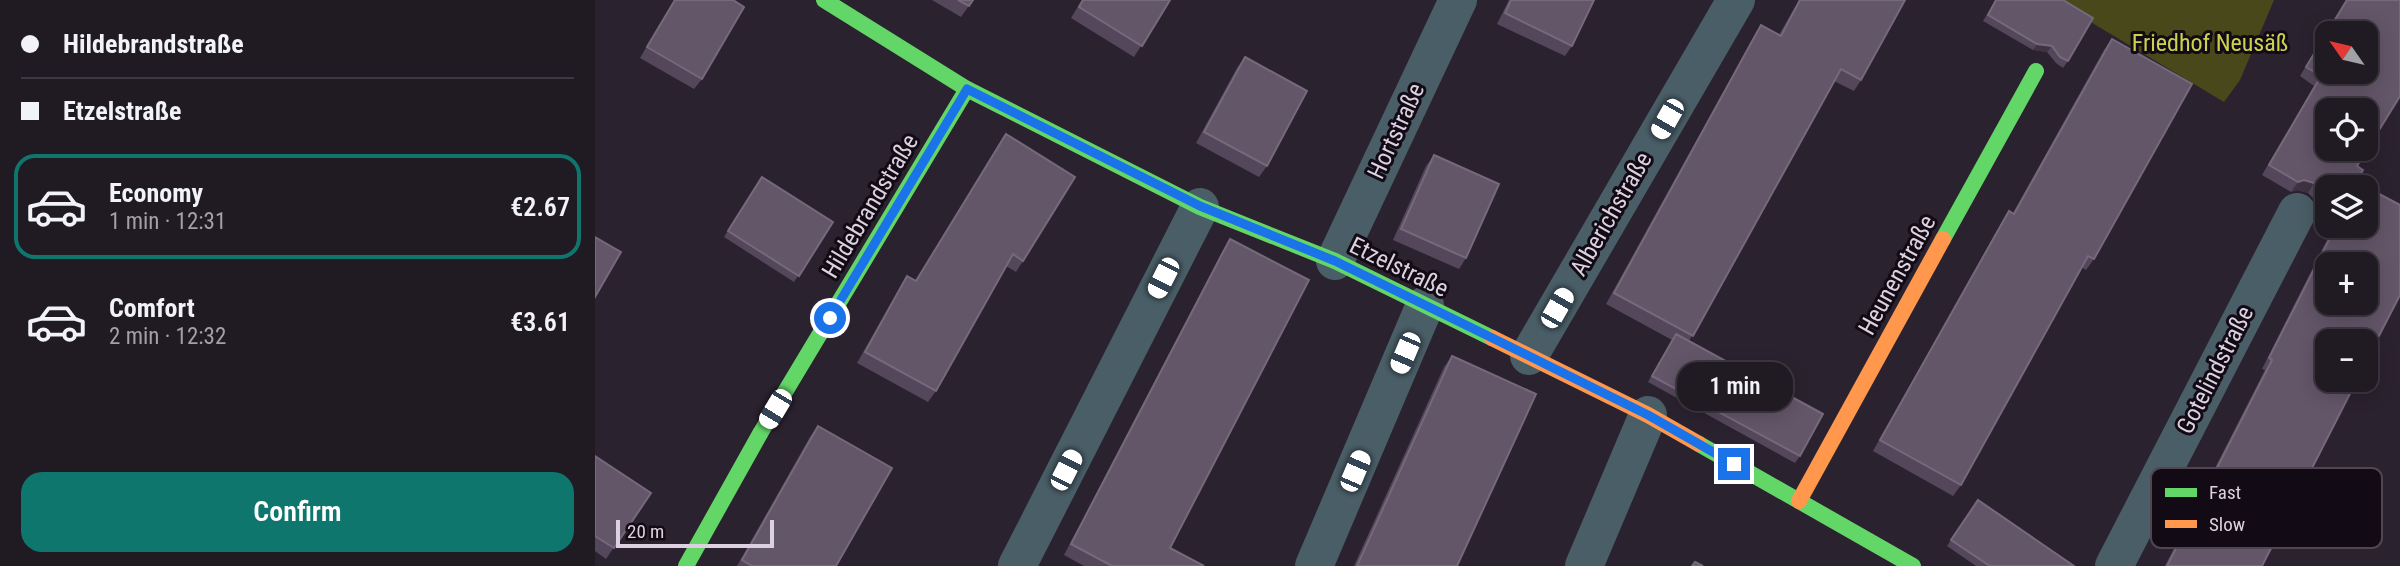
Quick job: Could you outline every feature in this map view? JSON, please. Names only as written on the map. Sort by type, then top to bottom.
[{"type":"street","name":"Etzelstraße","points":[[824,0],[967,89],[1200,206],[1335,261],[1648,415],[1913,566]]},
{"type":"street","name":"Hortstraße","points":[[1335,261],[1458,0]]},
{"type":"street","name":"Alberichstraße","points":[[1529,356],[1736,0]]},
{"type":"street","name":"Heunenstraße","points":[[1799,501],[2036,71]]},
{"type":"street","name":"Hildebrandstraße","points":[[686,566],[761,432],[967,89]]},
{"type":"street","points":[[1017,566],[1200,206]]},
{"type":"street","name":"Gotelindstraße","points":[[2165,468],[2297,212]]},
{"type":"street","points":[[1314,566],[1425,305]]},
{"type":"street","points":[[1584,566],[1648,415]]},
{"type":"street","name":"Gotelindstraße","points":[[2114,566],[2151,494]]},
{"type":"green space","name":"Friedhof Neusäß","points":[[2054,0],[2274,0],[2240,80],[2224,102]]},
{"type":"building","points":[[675,0],[733,0],[744,7],[702,79],[647,47]]},
{"type":"building","points":[[958,0],[973,0],[969,6]]},
{"type":"building","points":[[1083,0],[1170,0],[1142,46],[1079,7]]},
{"type":"building","points":[[1511,0],[1594,0],[1572,46],[1505,13]]},
{"type":"building","points":[[1800,0],[1905,0],[1861,80],[1841,69],[1693,336],[1614,293],[1761,25],[1781,36]]},
{"type":"building","points":[[1996,0],[2063,0],[2093,18],[2068,61],[2060,57],[2052,46],[2037,44],[1988,15]]},
{"type":"building","points":[[2347,0],[2400,0],[2400,96],[2378,132],[2378,98],[2315,98],[2315,161],[2360,161],[2357,166],[2363,170],[2360,175],[2315,175],[2315,184],[2304,180],[2298,182],[2269,165],[2316,84],[2378,84],[2378,21],[2334,21]]},
{"type":"building","points":[[2112,39],[2192,84],[2094,259],[2088,256],[1961,485],[1880,440],[2009,211],[2014,214]]},
{"type":"building","points":[[2315,52],[2315,72],[2306,67]]},
{"type":"building","points":[[1245,57],[1307,91],[1267,166],[1204,132]]},
{"type":"building","points":[[1006,134],[1075,177],[1023,261],[1013,254],[936,391],[865,352],[907,276],[916,281]]},
{"type":"building","points":[[1434,155],[1499,184],[1466,258],[1401,229]]},
{"type":"building","points":[[762,177],[833,222],[799,276],[728,231]]},
{"type":"building","points":[[2378,193],[2400,205],[2400,295],[2378,338],[2378,329],[2315,329],[2315,392],[2351,392],[2312,468],[2217,468],[2315,267],[2315,315],[2378,315],[2378,252],[2323,252],[2330,238],[2378,238]]},
{"type":"building","points":[[595,237],[621,252],[595,297]]},
{"type":"building","points":[[1230,239],[1309,280],[1170,548],[1204,566],[1112,566],[1071,544]]},
{"type":"building","points":[[1676,334],[1823,414],[1800,456],[1652,376]]},
{"type":"building","points":[[1452,356],[1536,394],[1457,566],[1357,566]]},
{"type":"building","points":[[818,426],[892,468],[836,566],[752,566],[742,560]]},
{"type":"building","points":[[595,456],[651,493],[614,548],[595,536]]},
{"type":"building","points":[[1978,500],[2074,566],[1990,566],[1951,540]]},
{"type":"building","points":[[2176,548],[2271,548],[2262,566],[2167,566]]},
{"type":"traffic: fast","points":[[824,0],[967,89],[1200,207],[1335,261],[1492,338]]},
{"type":"traffic: fast","points":[[1943,239],[2036,71]]},
{"type":"traffic: fast","points":[[686,566],[761,432],[967,89]]},
{"type":"traffic: fast","points":[[1699,444],[1913,566]]},
{"type":"traffic: slow","points":[[1799,501],[1943,239]]},
{"type":"traffic: slow","points":[[1492,338],[1648,415],[1699,444]]},
{"type":"route","points":[[830,318],[967,89],[1200,206],[1335,261],[1648,415],[1734,464]]}]
